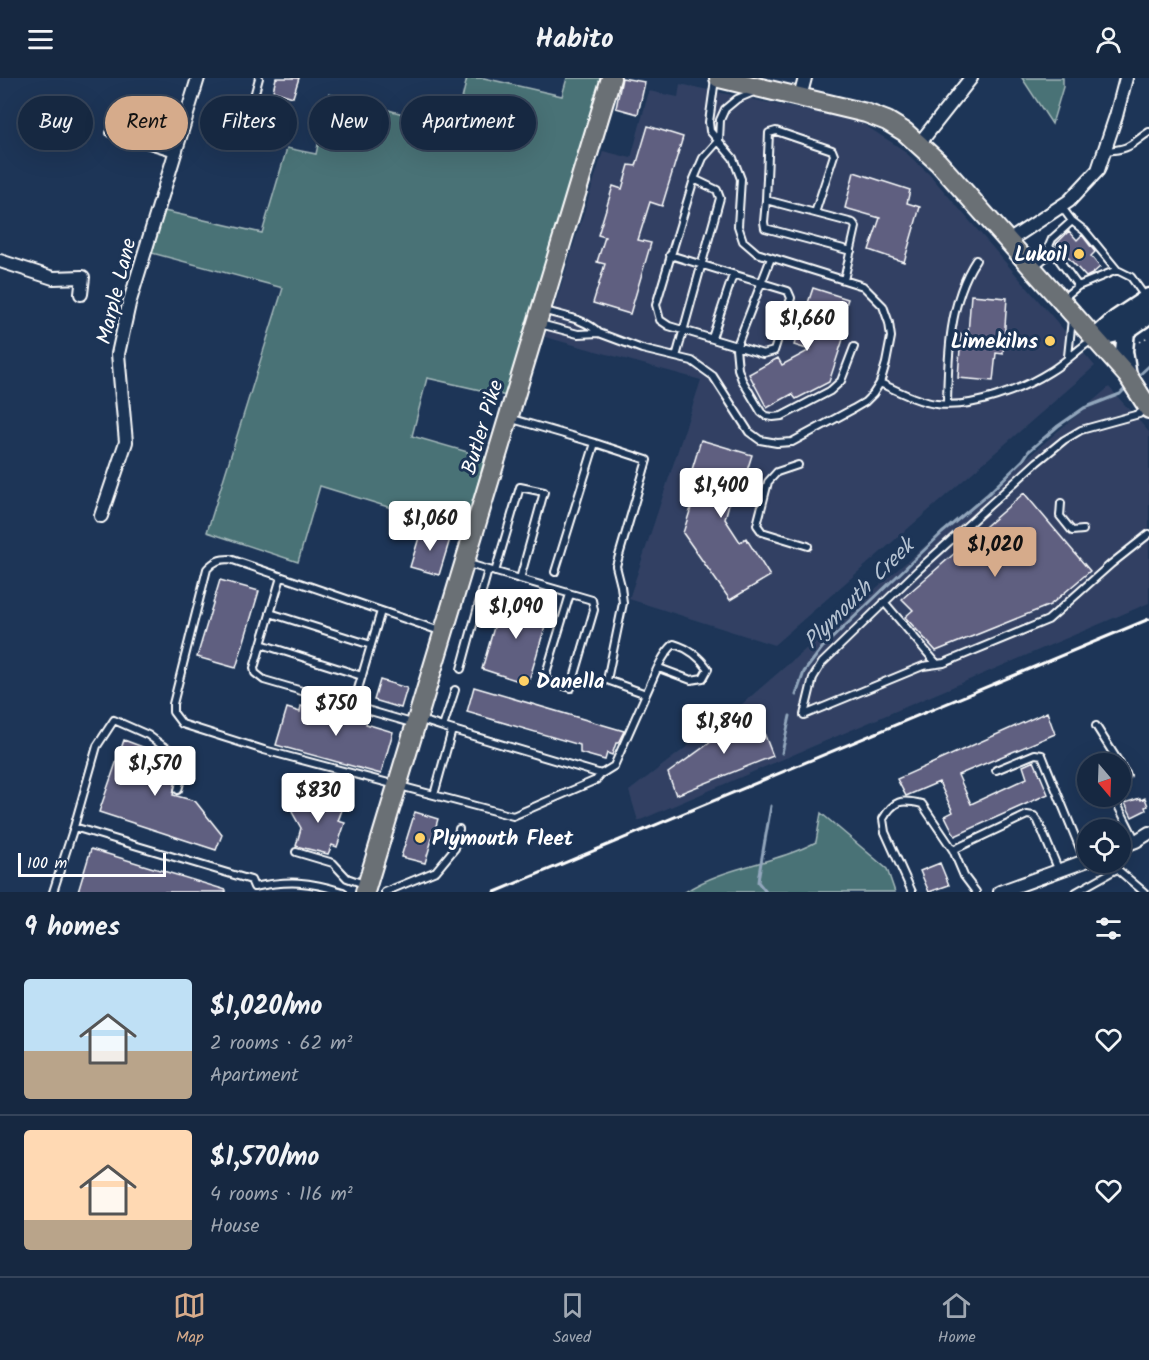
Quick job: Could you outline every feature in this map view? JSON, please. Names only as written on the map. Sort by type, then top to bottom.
[{"type":"main road","name":"Butler Pike","points":[[366,889],[611,78]]},
{"type":"main road","points":[[717,78],[858,111],[887,121],[920,144],[953,178],[1142,394]]},
{"type":"main road","points":[[1095,338],[1116,319],[1148,304]]},
{"type":"main road","points":[[1142,394],[1124,351],[1148,304]]},
{"type":"main road","points":[[1095,338],[1130,337]]},
{"type":"street","name":"Marple Lane","points":[[101,516],[126,442],[118,354],[129,304],[198,78]]},
{"type":"street","points":[[800,97],[805,78]]},
{"type":"street","points":[[920,144],[971,78]]},
{"type":"street","points":[[1007,242],[1069,201],[1098,170],[1126,78]]},
{"type":"street","points":[[0,261],[53,278],[83,276],[81,294]]},
{"type":"street","points":[[1131,843],[1149,833]]},
{"type":"street","points":[[1000,892],[1077,864]]},
{"type":"lane","points":[[254,96],[259,78]]},
{"type":"lane","points":[[539,317],[578,334],[599,333],[642,348],[692,361],[714,376],[748,432],[760,440],[777,443],[792,442],[865,402],[880,383],[891,338],[883,306],[870,291],[863,286],[757,253],[743,242],[738,226],[741,180],[733,158],[710,130],[709,122],[717,78]]},
{"type":"lane","points":[[670,255],[788,291],[791,296],[774,351],[767,354],[736,348],[712,338],[664,324],[656,309],[670,255],[694,179],[703,158],[719,140],[720,120],[725,109],[737,99],[761,88]]},
{"type":"lane","points":[[815,213],[834,155],[832,150],[776,131],[769,133],[765,228],[851,251]]},
{"type":"lane","points":[[1105,151],[1121,150],[1135,145],[1149,132]]},
{"type":"lane","points":[[165,150],[175,153]]},
{"type":"lane","points":[[676,357],[720,198],[717,190],[694,179]]},
{"type":"lane","points":[[766,200],[853,224],[856,227],[844,280]]},
{"type":"lane","points":[[1061,206],[1117,270],[1131,277],[1148,304]]},
{"type":"lane","points":[[1072,221],[1052,239],[1050,246],[1052,252],[1078,286]]},
{"type":"lane","points":[[1032,269],[1052,252]]},
{"type":"lane","points":[[771,258],[736,348],[738,369],[742,380],[760,412],[773,417],[796,410],[836,387],[845,373],[854,348]]},
{"type":"lane","points":[[947,404],[952,324],[969,271],[976,260]]},
{"type":"lane","points":[[1068,357],[1067,307],[1078,286],[1117,270]]},
{"type":"lane","points":[[712,338],[733,274]]},
{"type":"lane","points":[[539,317],[578,320],[593,327],[599,333]]},
{"type":"lane","points":[[880,383],[909,397],[938,404],[988,398],[1018,388],[1054,369],[1095,338]]},
{"type":"lane","points":[[1142,394],[1138,414],[1081,430],[1064,441],[1037,462],[884,602],[822,663],[813,678],[804,715],[923,666],[937,664],[1048,620],[1149,534]]},
{"type":"lane","points":[[508,418],[647,460],[616,566],[622,603],[607,680],[646,694]]},
{"type":"lane","points":[[555,572],[595,443]]},
{"type":"lane","points":[[798,465],[772,476],[768,482],[757,525],[762,532],[808,546]]},
{"type":"lane","points":[[461,669],[520,487],[544,492],[520,579]]},
{"type":"lane","points":[[1061,503],[1060,516],[1072,531],[1083,530]]},
{"type":"lane","points":[[444,632],[230,559],[212,562],[207,568],[173,704],[173,712],[182,724],[264,750],[513,816],[596,780],[614,766],[666,651],[674,644],[683,646],[708,669],[703,678],[691,680],[659,668]]},
{"type":"lane","points":[[465,563],[592,600],[594,610],[571,688],[544,680],[570,594]]},
{"type":"lane","points":[[281,577],[254,668],[259,677],[353,706],[443,727],[601,774]]},
{"type":"lane","points":[[884,602],[937,664]]},
{"type":"lane","points":[[353,706],[381,611]]},
{"type":"lane","points":[[270,613],[371,645]]},
{"type":"lane","points":[[261,644],[362,676]]},
{"type":"lane","points":[[443,727],[455,690]]},
{"type":"lane","points":[[54,892],[97,746],[114,720],[148,735],[185,758],[178,790]]},
{"type":"lane","points":[[1096,726],[1113,753]]},
{"type":"lane","points":[[434,795],[452,730]]},
{"type":"lane","points":[[996,770],[1035,754],[1042,755],[1077,839]]},
{"type":"lane","points":[[912,892],[885,832],[883,819],[891,806],[906,800],[922,804],[953,850],[964,876],[976,892]]},
{"type":"lane","points":[[1119,807],[1136,841]]},
{"type":"lane","points":[[953,850],[1027,815],[1034,816],[1059,871]]},
{"type":"lane","points":[[74,827],[251,880],[254,890],[280,882],[297,882],[343,892]]},
{"type":"lane","points":[[384,892],[436,871],[455,848],[459,829]]},
{"type":"lane","points":[[296,852],[333,863],[351,880],[366,889]]},
{"type":"lane","points":[[1076,892],[1105,873]]},
{"type":"lane","points":[[1124,873],[1144,892],[1149,887]]},
{"type":"path","points":[[1130,337],[1144,340],[1149,336]]},
{"type":"shaded area","points":[[680,84],[860,122],[902,149],[930,175],[1095,366],[774,645],[629,599],[701,380],[545,337],[603,151],[631,158],[649,91],[678,97]]},
{"type":"shaded area","points":[[1109,387],[1149,432],[1149,603],[638,821],[629,791],[735,710]]},
{"type":"green space","points":[[467,78],[484,78],[562,96],[567,78],[601,78],[507,396],[427,378],[412,436],[485,457],[466,531],[320,486],[298,562],[207,532],[283,288],[152,253],[164,211],[262,233],[286,150],[316,154],[317,150],[389,150],[389,110],[401,113],[401,150],[536,150],[536,96],[463,96]]},
{"type":"green space","points":[[1022,78],[1063,78],[1063,87],[1052,124]]},
{"type":"green space","points":[[821,813],[887,869],[895,892],[685,892],[716,876],[784,855],[816,842]]},
{"type":"building","points":[[276,78],[299,78],[293,96],[273,91]]},
{"type":"building","points":[[622,78],[645,82],[638,114],[616,108]]},
{"type":"building","points":[[648,126],[683,137],[662,206],[650,202],[638,240],[651,243],[630,314],[593,303],[605,264],[597,262],[605,237],[598,235],[613,186],[622,189],[629,165],[636,166]]},
{"type":"building","points":[[854,172],[910,190],[907,203],[920,207],[904,262],[869,250],[880,218],[845,208]]},
{"type":"building","name":"Lukoil","points":[[1069,231],[1077,240],[1082,235],[1095,252],[1091,256],[1100,267],[1086,277],[1056,244]]},
{"type":"building","points":[[813,288],[848,299],[839,325],[847,327],[829,382],[796,399],[792,394],[767,408],[749,374],[778,358],[782,365],[810,350],[794,345]]},
{"type":"building","points":[[971,295],[1007,298],[1003,354],[996,353],[993,381],[958,378],[961,334],[968,334]]},
{"type":"building","points":[[701,440],[752,455],[738,499],[731,496],[725,519],[740,542],[746,538],[770,576],[730,600],[683,533],[698,486],[688,483]]},
{"type":"building","points":[[1024,493],[1090,571],[1050,605],[936,651],[905,617],[913,610],[902,599]]},
{"type":"building","points":[[425,528],[437,531],[436,535],[450,539],[439,575],[410,567],[421,531],[424,532]]},
{"type":"building","points":[[220,580],[259,591],[236,668],[197,657]]},
{"type":"building","points":[[503,596],[550,610],[528,684],[482,669]]},
{"type":"building","points":[[380,680],[407,688],[401,708],[374,700]]},
{"type":"building","points":[[474,687],[624,731],[612,755],[607,753],[605,760],[580,753],[580,745],[467,712]]},
{"type":"building","points":[[326,704],[336,706],[335,710],[367,719],[366,724],[393,732],[381,774],[276,745],[287,708],[300,712],[301,706],[324,712]]},
{"type":"building","points":[[755,710],[773,756],[676,795],[668,773]]},
{"type":"building","points":[[1047,712],[1055,734],[958,775],[971,804],[1027,778],[1023,766],[1034,761],[1048,794],[955,836],[945,816],[953,812],[939,782],[906,796],[897,779]]},
{"type":"building","points":[[124,740],[180,761],[173,795],[195,801],[222,835],[216,850],[99,812]]},
{"type":"building","points":[[299,794],[343,807],[338,821],[345,823],[337,847],[332,845],[328,854],[296,846],[301,828],[292,812]]},
{"type":"building","points":[[1145,798],[1148,806],[1145,807],[1146,810],[1132,817],[1127,807],[1131,807],[1131,801]]},
{"type":"building","name":"Plymouth Fleet","points":[[415,812],[438,819],[425,863],[401,857]]},
{"type":"building","points":[[91,849],[226,890],[226,892],[78,892]]},
{"type":"building","points":[[940,863],[949,885],[929,892],[920,871]]},
{"type":"waterway","name":"Plymouth Creek","points":[[1136,378],[1149,366]]},
{"type":"waterway","name":"Plymouth Creek","points":[[796,695],[804,672],[822,648],[942,533],[987,495],[1023,460],[1029,451],[1058,426],[1084,408],[1120,394],[1127,387]]},
{"type":"waterway","name":"Plymouth Creek","points":[[782,753],[790,716]]},
{"type":"waterway","name":"Plymouth Creek","points":[[766,892],[758,882],[771,806]]},
{"type":"railway","points":[[495,892],[1149,619]]},
{"type":"place","name":"Lukoil","points":[[1079,254]]},
{"type":"place","name":"Limekilns","points":[[1050,341]]},
{"type":"place","name":"Danella","points":[[524,681]]},
{"type":"place","name":"Plymouth Fleet","points":[[420,838]]}]
